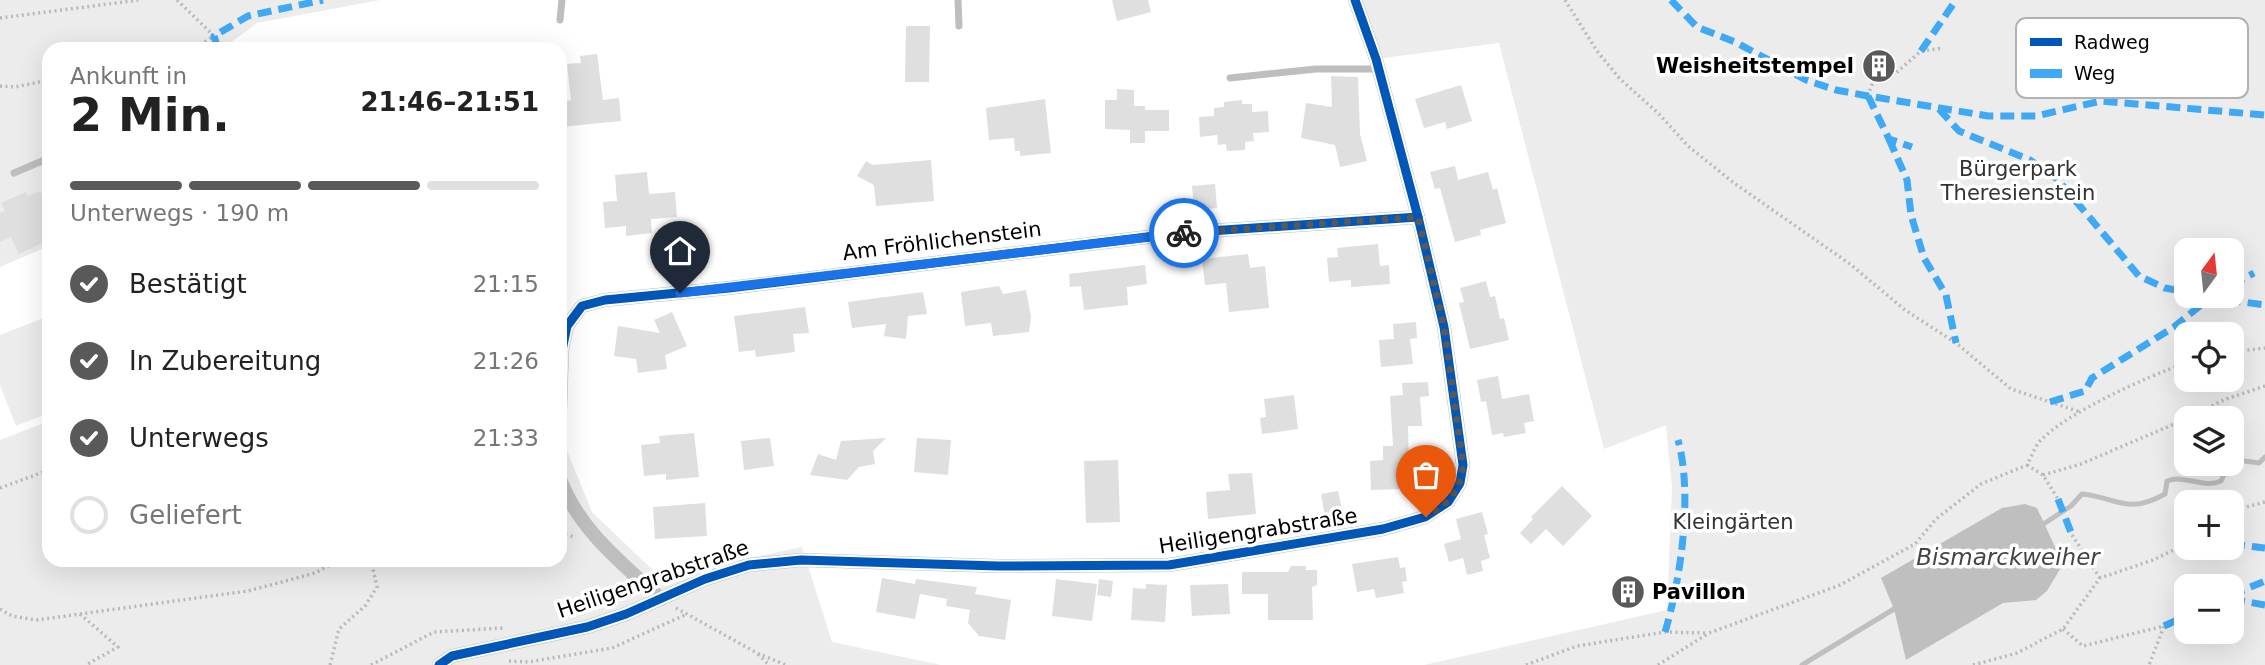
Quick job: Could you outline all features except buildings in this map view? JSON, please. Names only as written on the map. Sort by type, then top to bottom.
[{"type":"street","name":"Heiligengrabstraße","points":[[439,665],[452,656],[587,627],[662,599],[705,579],[749,565],[800,560],[998,566],[1168,565],[1383,529],[1426,517],[1448,502],[1460,484],[1463,465],[1444,327],[1379,69],[1355,0]]},
{"type":"street","name":"Am Fröhlichenstein","points":[[567,326],[582,306],[605,300],[743,287],[1180,233],[1418,217]]},
{"type":"street","points":[[567,499],[598,541],[662,599]]},
{"type":"lane","points":[[560,20],[562,0]]},
{"type":"lane","points":[[958,0],[959,26]]},
{"type":"lane","points":[[1230,78],[1316,69],[1379,69]]},
{"type":"lane","points":[[14,173],[42,161]]},
{"type":"path","points":[[0,18],[138,0]]},
{"type":"path","points":[[177,0],[214,36],[205,42]]},
{"type":"path","points":[[1566,0],[1597,51],[1620,79],[1658,113],[1688,146],[1734,183],[1850,264],[1905,310],[1956,343],[2011,388],[2080,412]]},
{"type":"path","points":[[1875,75],[1896,73],[1921,51],[1944,48]]},
{"type":"path","points":[[1868,96],[1878,67]]},
{"type":"path","points":[[0,86],[15,87],[42,81]]},
{"type":"path","points":[[2244,350],[2265,348]]},
{"type":"path","points":[[1658,665],[1709,633],[1840,585],[1915,544],[1936,519],[1980,484],[2027,465],[2038,443],[2066,419],[2174,368]]},
{"type":"path","points":[[2210,406],[2265,386]]},
{"type":"path","points":[[2043,475],[2081,464],[2174,423]]},
{"type":"path","points":[[2027,465],[2043,475],[2058,499]]},
{"type":"path","points":[[0,488],[42,473]]},
{"type":"path","points":[[2244,508],[2265,502]]},
{"type":"path","points":[[2072,535],[2100,578]]},
{"type":"path","points":[[1973,665],[2017,653],[2063,629],[2100,578],[2174,550]]},
{"type":"path","points":[[0,609],[12,615],[36,620],[248,591],[315,573],[326,567]]},
{"type":"path","points":[[330,665],[339,629],[365,606],[377,587],[374,567]]},
{"type":"path","points":[[593,608],[643,582]]},
{"type":"path","points":[[662,599],[757,653],[786,665]]},
{"type":"path","points":[[80,614],[118,647],[86,665]]},
{"type":"path","points":[[503,660],[528,662],[612,648],[687,614]]},
{"type":"path","points":[[2063,629],[2083,646],[2164,626],[2150,665]]},
{"type":"path","points":[[372,665],[433,632],[505,628]]},
{"type":"path","points":[[1526,665],[1577,646],[1665,632],[1709,633]]},
{"type":"path","points":[[757,653],[769,665]]},
{"type":"green space","points":[[0,0],[380,0],[257,23],[231,42],[42,42],[42,249],[0,267]]},
{"type":"green space","name":"Bürgerpark Theresienstein","points":[[1355,0],[2265,0],[2265,665],[1424,665],[1667,610],[1672,488],[1666,425],[1604,449],[1499,43],[1376,59]]},
{"type":"green space","points":[[42,319],[42,416],[16,426],[0,385],[0,335]]},
{"type":"green space","points":[[42,424],[42,567],[567,567],[567,451],[592,512],[660,577],[802,547],[832,642],[941,665],[0,665],[0,440]]},
{"type":"water","name":"Bismarckweiher","points":[[2025,504],[2037,508],[2063,564],[2047,591],[2036,600],[2003,603],[1906,660],[1894,609],[1881,578],[2002,508]]},
{"type":"waterway","points":[[2244,461],[2259,463],[2265,457]]},
{"type":"waterway","points":[[2045,523],[2071,506],[2082,494],[2123,503],[2141,503],[2165,494],[2167,481],[2180,479],[2214,483],[2221,481],[2223,476]]},
{"type":"waterway","points":[[1802,665],[1894,609]]},
{"type":"marked path","points":[[216,42],[214,36],[248,16],[323,0]]},
{"type":"marked path","points":[[1671,0],[1697,27],[1735,42],[1806,80],[1836,90],[1988,116],[2036,116],[2101,101],[2265,115]]},
{"type":"marked path","points":[[1921,51],[1956,0]]},
{"type":"marked path","points":[[1868,96],[1889,139],[1912,147]]},
{"type":"marked path","points":[[1939,109],[1959,131],[2030,160],[2057,179],[2139,276],[2174,290]]},
{"type":"marked path","points":[[1889,139],[1907,180],[1911,215],[1924,258],[1946,295],[1956,343]]},
{"type":"marked path","points":[[2244,278],[2254,273]]},
{"type":"marked path","points":[[2244,302],[2265,305]]},
{"type":"marked path","points":[[2050,402],[2085,391],[2092,378],[2174,327],[2197,308]]},
{"type":"marked path","points":[[1665,632],[1676,587],[1685,510],[1685,485],[1678,440]]},
{"type":"marked path","points":[[2058,499],[2072,535]]},
{"type":"marked path","points":[[2244,546],[2265,548]]},
{"type":"marked path","points":[[2244,590],[2265,581]]},
{"type":"marked path","points":[[2244,601],[2265,605]]},
{"type":"marked path","points":[[2164,626],[2174,621]]},
{"type":"cycle path","points":[[439,665],[452,656],[587,627],[626,614],[705,579],[749,565],[801,560],[998,566],[1169,565],[1383,529],[1425,517],[1448,502],[1460,483],[1463,465],[1444,327],[1376,59],[1355,0]]},
{"type":"cycle path","points":[[567,326],[582,306],[605,300],[729,288],[1180,233],[1418,217]]},
{"type":"way so far","points":[[1184,233],[1418,217],[1444,327],[1463,465],[1460,484],[1448,502],[1426,517]]},
{"type":"place","name":"Weisheitstempel","points":[[1879,66]]},
{"type":"place","name":"Pavillon","points":[[1628,592]]},
{"type":"route","points":[[680,293],[1184,233]]},
{"type":"park label","name":"Kleingärten","points":[[1733,522]]}]
